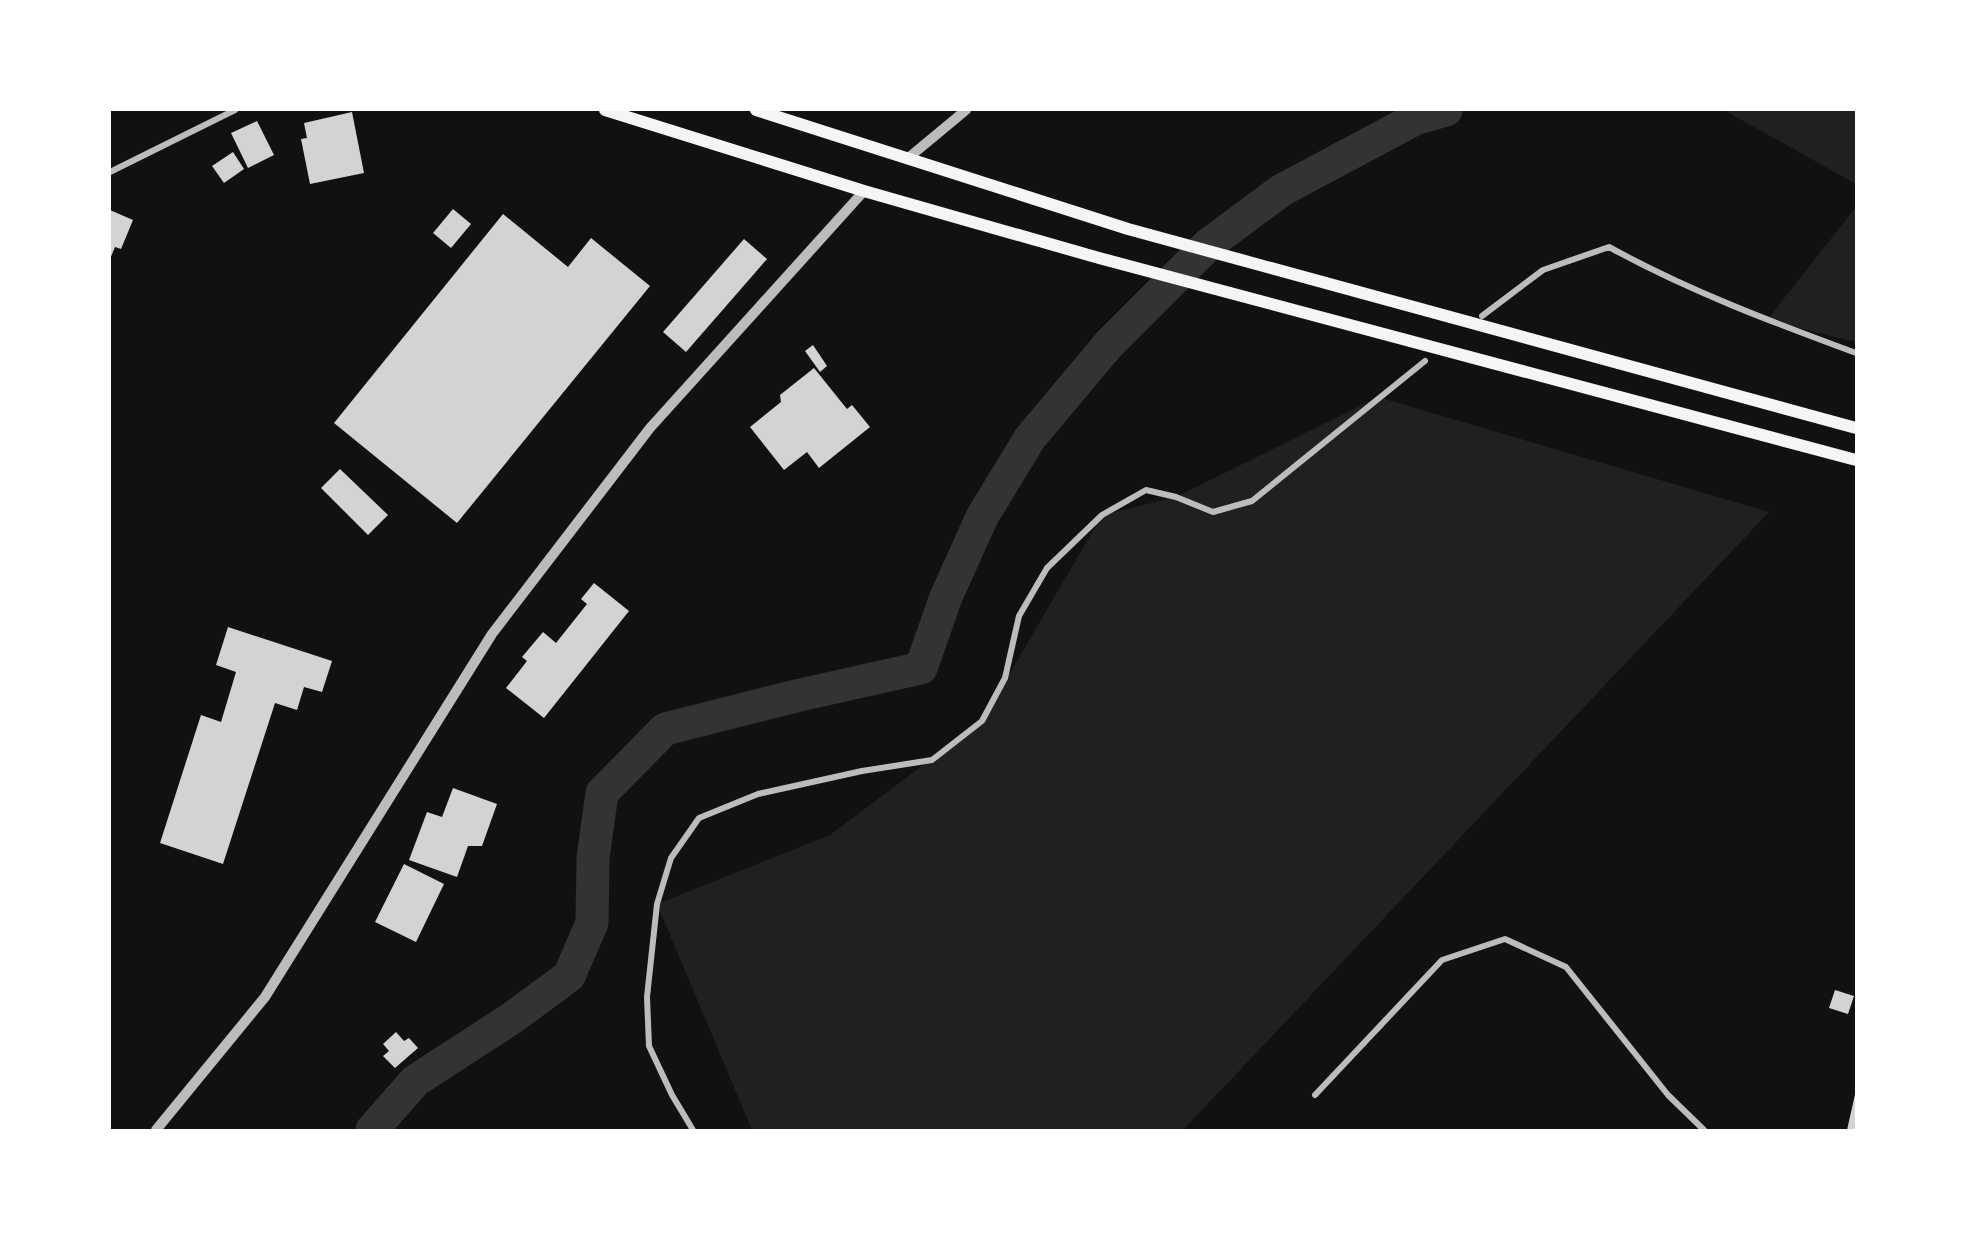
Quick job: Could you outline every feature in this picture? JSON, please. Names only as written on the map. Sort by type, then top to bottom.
[{"type":"main road","points":[[605,110],[864,191],[1099,258],[1857,460]]},
{"type":"main road","points":[[756,110],[1128,229],[1857,428]]},
{"type":"street","points":[[110,172],[235,110]]},
{"type":"street","points":[[907,159],[966,110]]},
{"type":"street","points":[[156,1131],[266,997],[492,634],[650,428],[864,191]]},
{"type":"street","points":[[1482,316],[1543,270],[1610,247],[1653,272],[1719,302],[1857,353]]},
{"type":"street","points":[[693,1131],[672,1095],[649,1046],[647,997],[661,893],[671,858],[699,818],[758,794],[862,771],[932,760],[982,721],[1005,678],[1019,616],[1047,568],[1102,515],[1146,490],[1176,497],[1214,512],[1252,501],[1425,361]]},
{"type":"street","points":[[1315,1095],[1442,960],[1505,939],[1566,967],[1668,1095],[1704,1131]]},
{"type":"shaded area","points":[[1724,110],[1856,110],[1856,184]]},
{"type":"shaded area","points":[[1856,207],[1856,342],[1767,320]]},
{"type":"shaded area","points":[[1378,397],[1769,512],[1183,1130],[752,1130],[657,904],[830,835],[982,721],[1102,515],[1176,497]]},
{"type":"building","points":[[352,112],[364,173],[310,184],[301,139],[307,138],[304,123]]},
{"type":"building","points":[[257,121],[274,155],[248,168],[231,133]]},
{"type":"building","points":[[233,152],[244,169],[224,183],[212,166]]},
{"type":"building","points":[[453,209],[471,224],[451,248],[433,233]]},
{"type":"building","points":[[110,210],[133,220],[121,249],[115,247],[110,259]]},
{"type":"building","points":[[503,214],[568,267],[591,238],[650,286],[457,523],[334,423]]},
{"type":"building","points":[[744,239],[767,259],[686,352],[663,332]]},
{"type":"building","points":[[813,345],[827,366],[820,372],[805,351]]},
{"type":"building","points":[[814,368],[847,409],[852,405],[870,427],[819,468],[807,452],[784,470],[750,427],[781,402],[780,395]]},
{"type":"building","points":[[340,469],[388,515],[368,535],[321,488]]},
{"type":"building","points":[[594,583],[629,611],[544,718],[506,688],[527,661],[522,657],[543,632],[556,643],[587,604],[581,599]]},
{"type":"building","points":[[228,627],[332,661],[322,692],[304,687],[297,710],[275,703],[223,864],[160,843],[201,715],[221,722],[236,672],[216,665]]},
{"type":"building","points":[[453,788],[497,804],[482,846],[468,846],[457,877],[409,860],[427,812],[442,817]]},
{"type":"building","points":[[404,864],[444,884],[416,942],[375,922]]},
{"type":"building","points":[[1835,990],[1854,996],[1848,1014],[1829,1008]]},
{"type":"building","points":[[396,1032],[404,1041],[409,1038],[418,1048],[395,1068],[383,1056],[389,1051],[383,1044]]},
{"type":"building","points":[[1856,1090],[1856,1130],[1847,1130]]},
{"type":"waterway","points":[[372,1130],[415,1081],[512,1018],[569,976],[592,923],[593,858],[602,793],[665,729],[921,668],[946,597],[982,517],[1030,438],[1109,344],[1209,244],[1282,190],[1415,119],[1446,110]]}]
